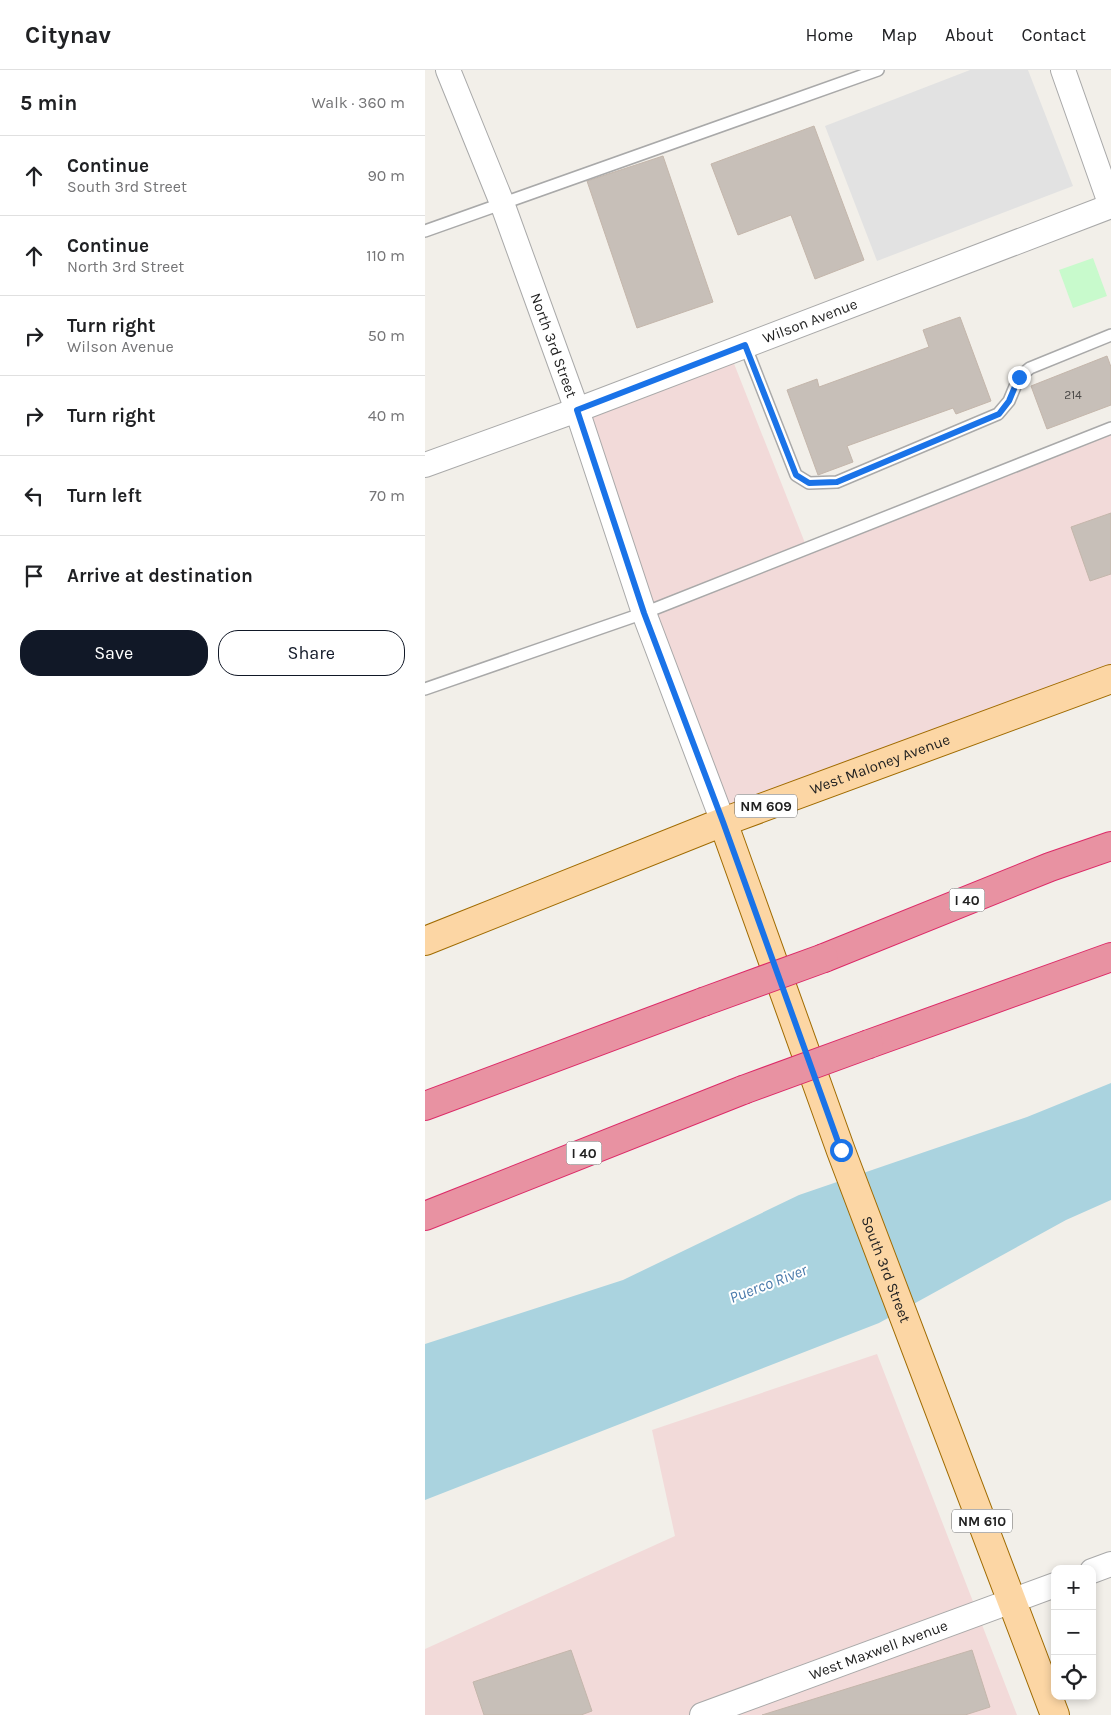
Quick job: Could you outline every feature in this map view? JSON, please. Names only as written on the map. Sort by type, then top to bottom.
[{"type":"highway","name":"I 40","points":[[425,1106],[824,958],[1050,867],[1111,846]]},
{"type":"highway","name":"I 40","points":[[425,1216],[743,1090],[1111,957]]},
{"type":"main road","name":"West Maloney Avenue","points":[[425,941],[723,822],[1111,679]]},
{"type":"main road","name":"South 3rd Street","points":[[723,822],[841,1150],[1055,1715]]},
{"type":"street","name":"North 3rd Street","points":[[448,70],[502,203],[577,410],[644,613],[723,822]]},
{"type":"street","points":[[1063,70],[1111,206]]},
{"type":"street","name":"Wilson Avenue","points":[[425,465],[577,410],[1111,206]]},
{"type":"street","points":[[1096,1570],[1111,1564]]},
{"type":"street","name":"West Maxwell Avenue","points":[[702,1715],[1051,1586]]},
{"type":"lane","points":[[425,231],[878,70]]},
{"type":"lane","points":[[745,345],[796,475],[809,483],[837,482],[999,414],[1009,401],[1019,377],[1029,368],[1111,336]]},
{"type":"lane","points":[[425,690],[644,613],[1111,428]]},
{"type":"shaded area","points":[[970,70],[1028,70],[1073,186],[877,261],[825,126]]},
{"type":"shaded area","points":[[729,351],[807,548],[1111,428],[1111,679],[723,822],[577,410]]},
{"type":"shaded area","points":[[877,1354],[1017,1715],[425,1715],[425,1649],[675,1536],[652,1430]]},
{"type":"green space","points":[[1093,258],[1107,296],[1073,308],[1059,270]]},
{"type":"water","name":"Puerco River","points":[[1111,1083],[1111,1200],[1066,1220],[879,1323],[425,1500],[425,1344],[623,1280],[799,1195],[1027,1117]]},
{"type":"building","points":[[814,126],[864,260],[815,279],[791,215],[738,235],[711,164]]},
{"type":"building","points":[[663,156],[713,302],[637,328],[587,181]]},
{"type":"building","points":[[960,317],[991,401],[956,414],[953,408],[847,446],[853,462],[818,475],[787,390],[817,379],[819,387],[929,347],[923,330]]},
{"type":"building","points":[[1107,356],[1111,367],[1111,405],[1047,429],[1031,386]]},
{"type":"building","points":[[1111,513],[1111,574],[1090,581],[1071,527]]},
{"type":"building","points":[[571,1650],[592,1711],[581,1715],[484,1715],[473,1682]]},
{"type":"building","points":[[972,1650],[990,1707],[965,1715],[762,1715]]},
{"type":"route","points":[[841,1150],[723,822],[644,613],[577,410],[745,345],[796,475],[809,483],[837,482],[999,414],[1009,401],[1019,377]]}]
